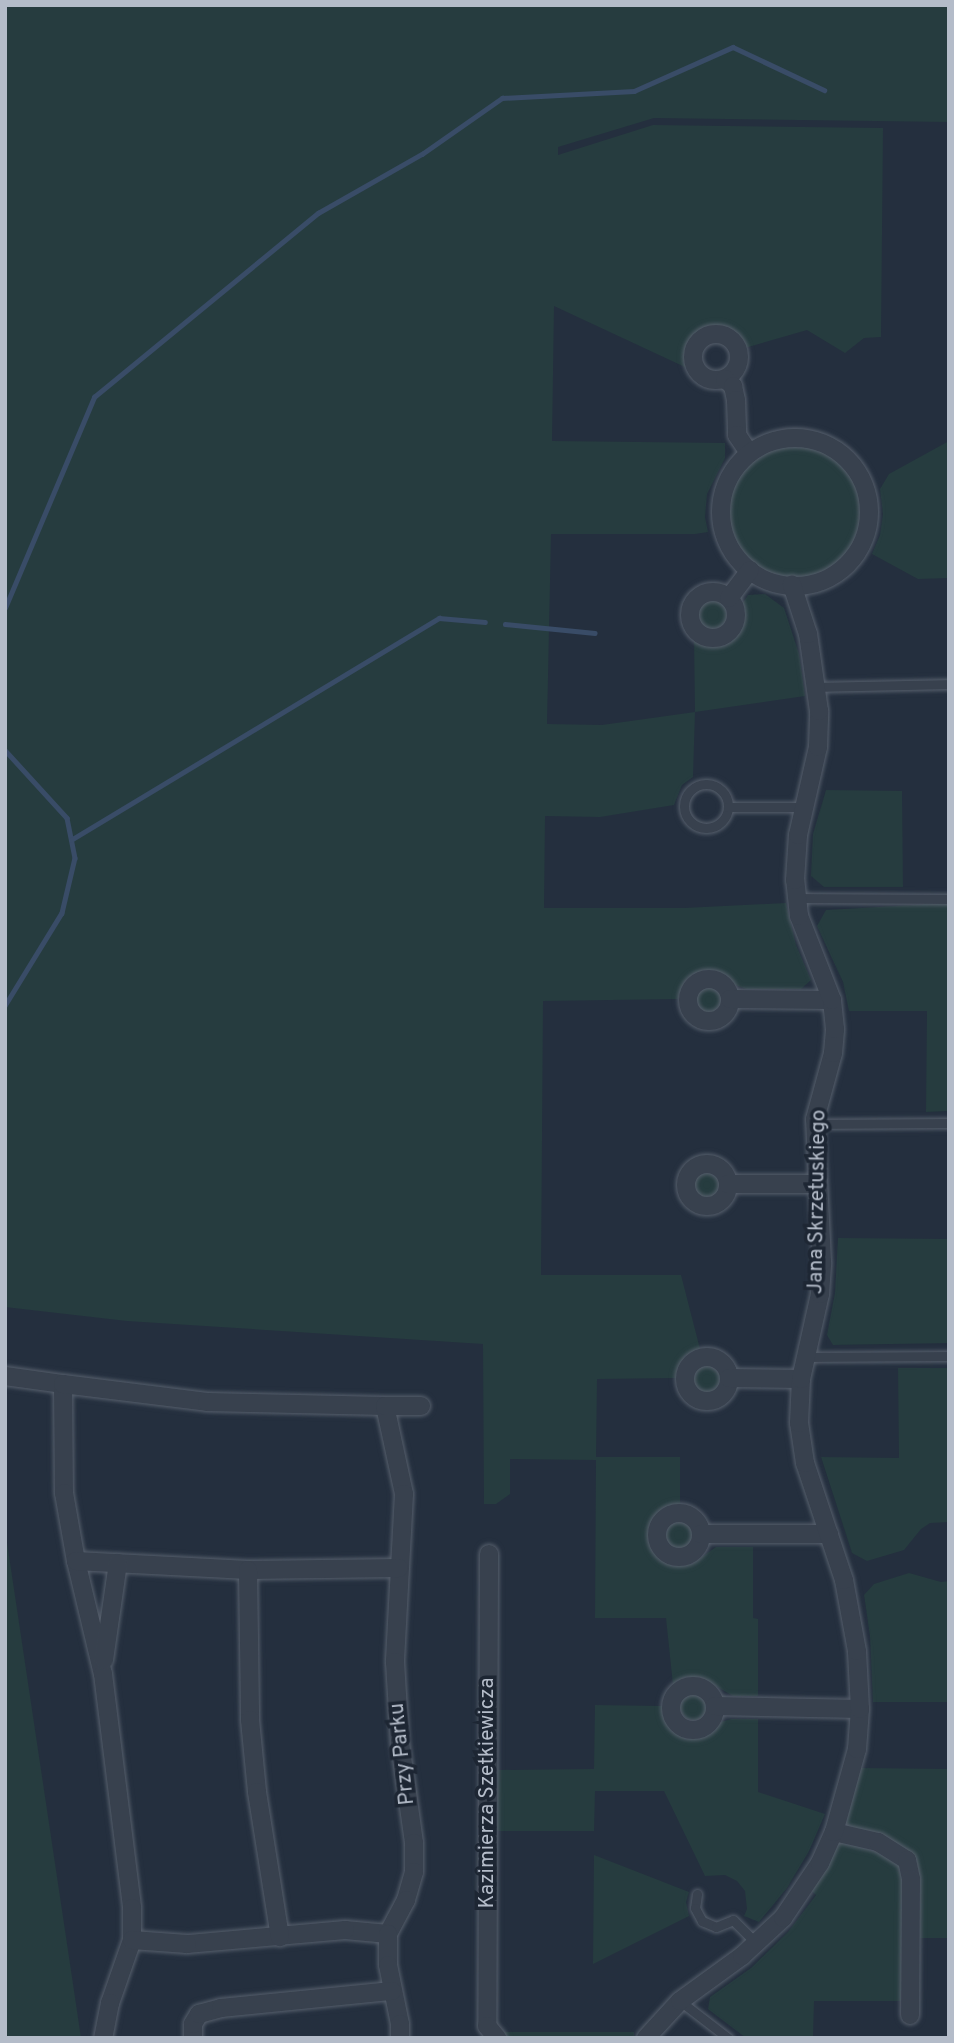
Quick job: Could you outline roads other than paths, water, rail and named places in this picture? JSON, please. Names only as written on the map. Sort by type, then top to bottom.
[{"type":"street","points":[[725,379],[733,386],[736,400],[737,435],[749,453]]},
{"type":"street","points":[[786,439],[831,446],[854,467],[866,491],[867,525],[853,557],[827,579],[802,586],[776,584],[750,570],[741,564],[726,538],[721,512],[726,486],[733,470],[749,453],[786,439]]},
{"type":"street","points":[[729,598],[750,570]]},
{"type":"street","name":"Jana Skrzetuskiego","points":[[646,2038],[680,2001],[757,1944],[783,1919],[806,1885],[834,1832],[856,1749],[860,1710],[857,1651],[844,1580],[805,1463],[799,1423],[801,1379],[820,1294],[822,1262],[815,1124],[833,1053],[832,1000],[803,928],[797,898],[795,855],[803,807],[818,747],[817,687],[808,634],[792,585]]},
{"type":"street","points":[[730,999],[832,1000]]},
{"type":"street","points":[[728,1184],[818,1184]]},
{"type":"street","points":[[5,1376],[207,1402],[421,1406]]},
{"type":"street","points":[[729,1378],[801,1379]]},
{"type":"street","points":[[63,1384],[64,1493],[76,1561],[103,1674],[132,1908],[132,1940],[110,2003],[103,2038]]},
{"type":"street","name":"Przy Parku","points":[[384,1406],[404,1494],[395,1661],[400,1744],[414,1843],[414,1862],[406,1900],[388,1934]]},
{"type":"street","points":[[701,1534],[829,1534]]},
{"type":"street","name":"Kazimierza Szetkiewicza","points":[[489,1554],[493,2035]]},
{"type":"street","points":[[76,1561],[248,1570],[399,1568]]},
{"type":"street","points":[[103,1674],[118,1563]]},
{"type":"street","points":[[248,1570],[250,1720],[256,1780],[280,1937]]},
{"type":"street","points":[[715,1706],[860,1710]]},
{"type":"street","points":[[834,1832],[878,1842],[907,1860],[911,1879],[909,2015]]},
{"type":"street","points":[[132,1940],[187,1944],[345,1930],[388,1934],[392,1992],[400,2024],[400,2038]]},
{"type":"street","points":[[193,2038],[193,2024],[199,2014],[221,2007],[392,1992]]},
{"type":"lane","points":[[817,687],[949,684]]},
{"type":"lane","points":[[711,785],[724,793],[728,807],[718,825],[705,828],[687,818],[684,804],[690,790],[696,786],[711,785]]},
{"type":"lane","points":[[728,807],[803,807]]},
{"type":"lane","points":[[797,898],[949,899]]},
{"type":"lane","points":[[815,1124],[949,1123]]},
{"type":"lane","points":[[806,1357],[949,1356]]},
{"type":"lane","points":[[697,1894],[695,1908],[702,1921],[716,1927],[733,1920],[757,1944]]},
{"type":"lane","points":[[680,2001],[728,2038]]},
{"type":"waterway","points":[[5,608],[94,397],[318,213],[422,154],[502,98],[634,91],[733,47],[824,90]]},
{"type":"waterway","points":[[71,840],[439,618],[485,622]]},
{"type":"waterway","points":[[505,624],[595,633]]},
{"type":"waterway","points":[[5,750],[67,818],[75,858],[62,913],[5,1006]]}]
